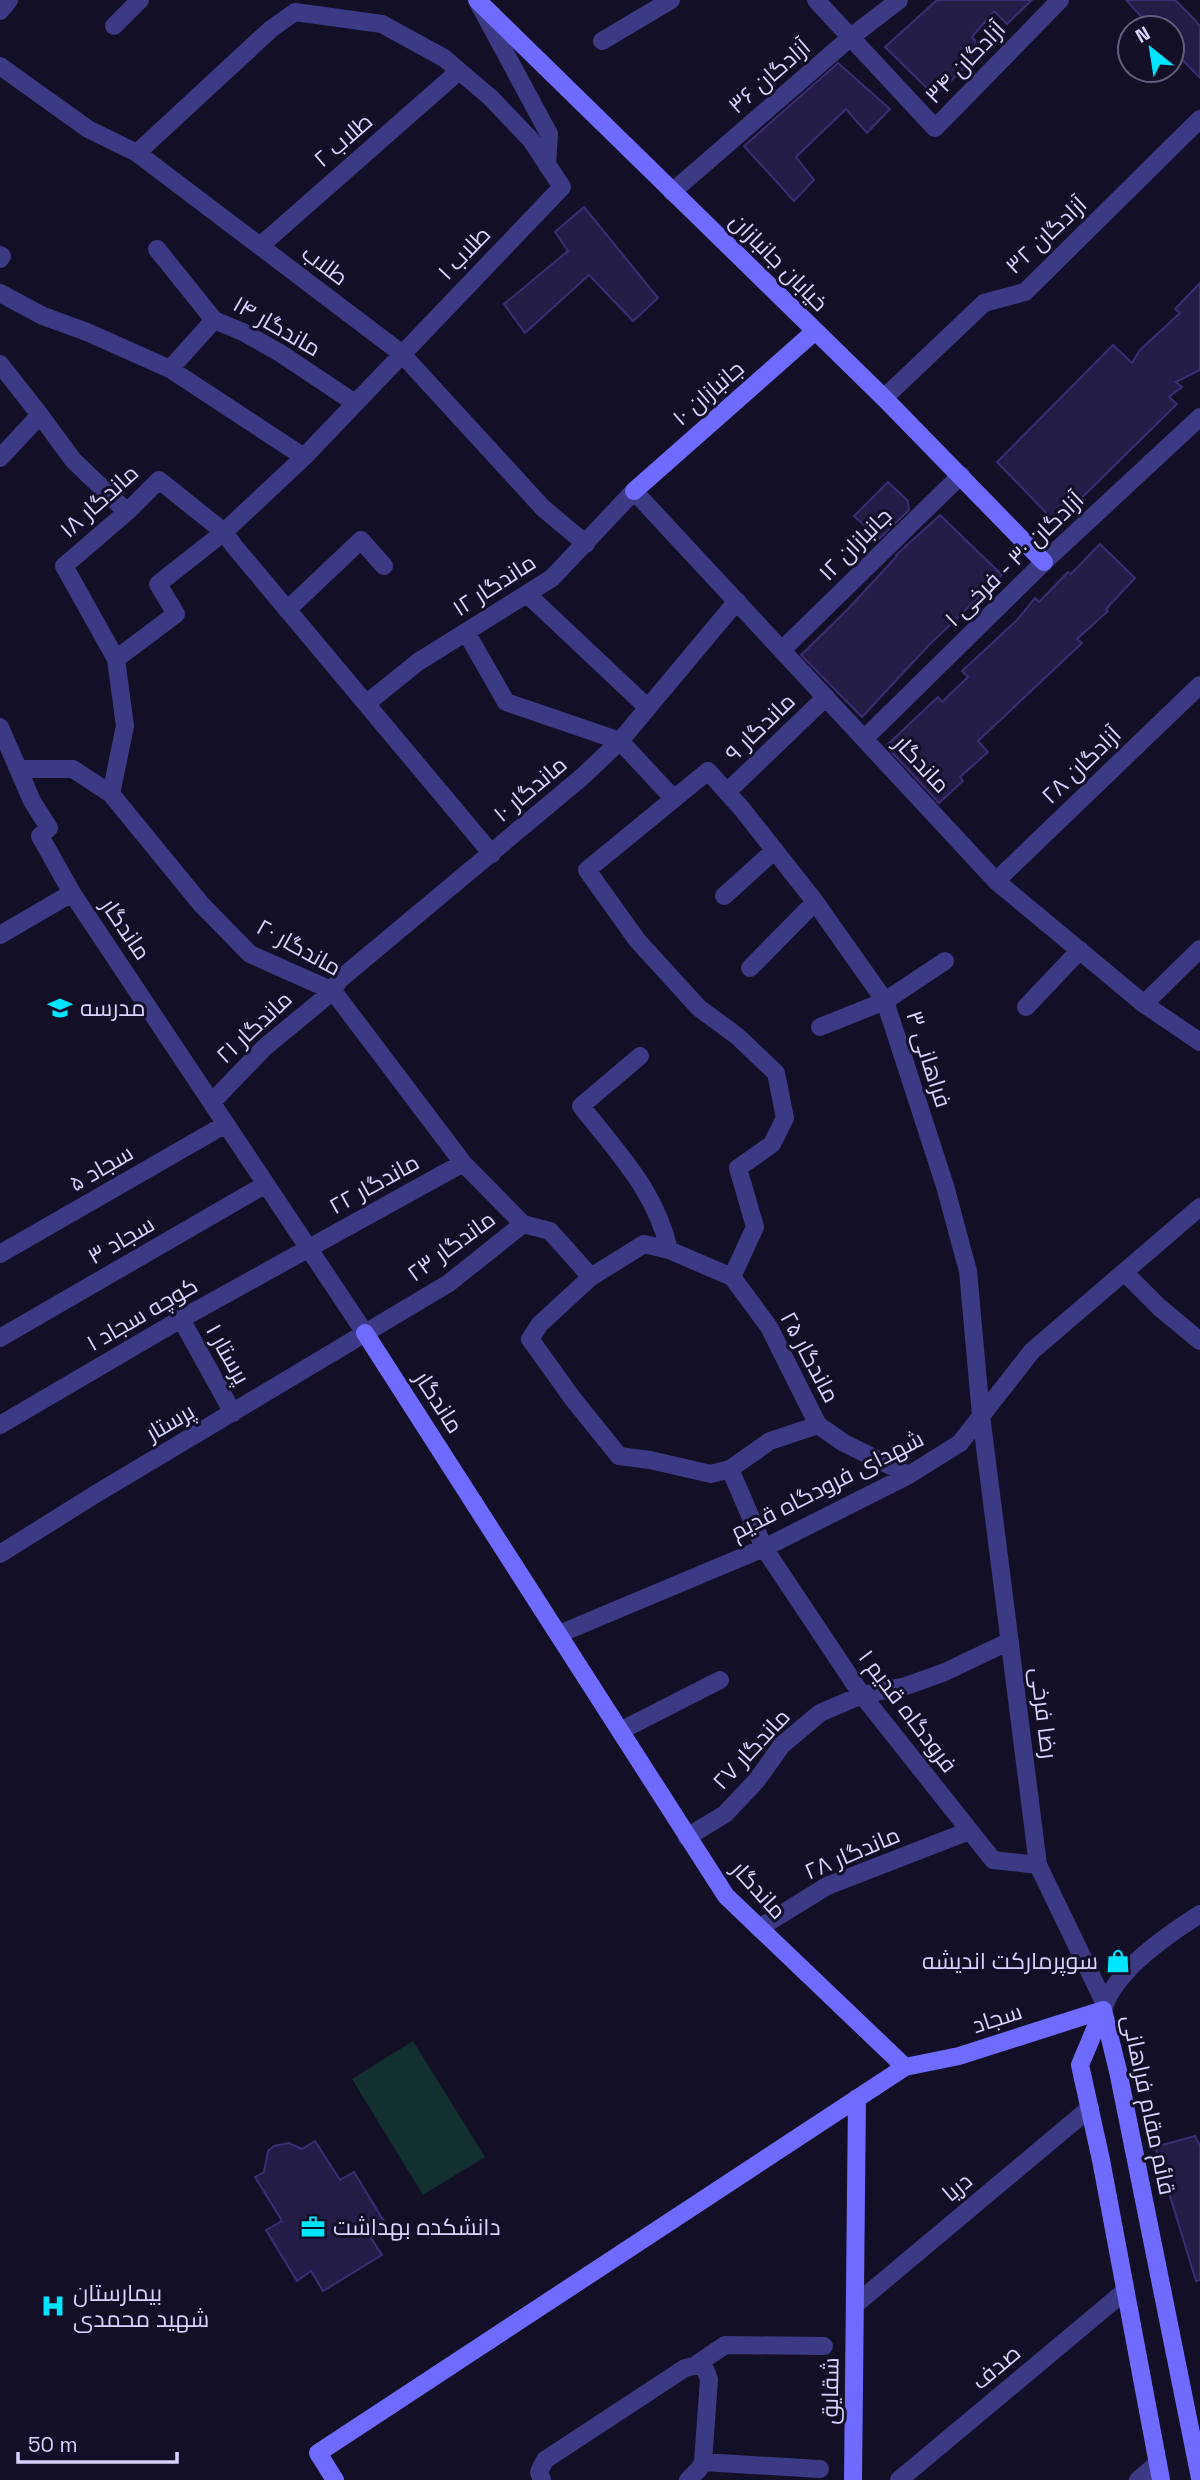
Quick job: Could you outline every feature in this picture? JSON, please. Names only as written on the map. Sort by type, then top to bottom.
[{"type":"street","points":[[0,11],[9,0]]},
{"type":"street","points":[[114,26],[139,0]]},
{"type":"street","points":[[477,0],[549,134],[547,165]]},
{"type":"street","name":"خیابان جانبازان","points":[[477,0],[884,398],[1044,562]]},
{"type":"street","points":[[601,41],[671,0]]},
{"type":"street","points":[[816,0],[851,37]]},
{"type":"street","name":"آزادگان ۳۴","points":[[851,37],[935,128],[1060,0]]},
{"type":"street","name":"آزادگان ۳۶","points":[[672,192],[896,1]]},
{"type":"street","points":[[137,153],[271,29],[295,12],[382,24],[444,58],[491,98],[531,140],[547,165]]},
{"type":"street","name":"طلاب","points":[[0,66],[88,129],[137,153],[401,354],[543,509],[586,544]]},
{"type":"street","name":"طلاب ۲","points":[[260,246],[459,71]]},
{"type":"street","name":"آزادگان ۳۲","points":[[884,398],[984,303],[1025,292],[1200,119]]},
{"type":"street","name":"طلاب ۱","points":[[116,659],[176,614],[158,584],[224,532],[304,457],[562,187],[547,165]]},
{"type":"street","name":"ماندگار ۱۴","points":[[157,249],[214,320],[243,332],[280,353],[355,403]]},
{"type":"street","points":[[0,293],[43,316],[87,332],[170,369],[304,457]]},
{"type":"street","points":[[170,369],[214,320]]},
{"type":"street","name":"جانبازان ۱۰","points":[[634,491],[814,332]]},
{"type":"street","points":[[0,364],[72,460],[127,513]]},
{"type":"street","points":[[0,458],[40,415]]},
{"type":"street","name":"آزادگان ۳۰ - فرخی ۱","points":[[865,738],[1044,562],[1200,417]]},
{"type":"street","name":"جانبازان ۱۲","points":[[783,649],[961,475]]},
{"type":"street","name":"ماندگار ۱۸","points":[[116,659],[64,566],[127,513],[159,480],[224,532]]},
{"type":"street","name":"ماندگار ۱۲","points":[[367,704],[418,662],[552,578],[634,491]]},
{"type":"street","name":"ماندگار","points":[[634,491],[996,881],[1144,1004],[1200,1042]]},
{"type":"street","points":[[224,532],[492,854]]},
{"type":"street","points":[[287,610],[361,540],[384,566]]},
{"type":"street","points":[[527,594],[647,707]]},
{"type":"street","name":"ماندگار ۱۰","points":[[333,991],[340,980],[492,854],[620,741],[737,601]]},
{"type":"street","points":[[466,632],[506,702],[620,741],[673,797],[587,870],[637,940],[699,1008],[737,1036],[776,1073],[785,1118],[772,1144],[738,1168],[755,1227],[732,1277],[669,1250],[643,1244],[591,1277],[540,1324],[530,1339],[573,1399],[619,1455],[711,1474],[730,1469]]},
{"type":"street","points":[[111,794],[125,726],[116,659]]},
{"type":"street","name":"آزادگان ۲۸","points":[[996,881],[1200,685]]},
{"type":"street","name":"ماندگار ۹","points":[[727,792],[826,697]]},
{"type":"street","name":"ماندگار","points":[[1,731],[32,801],[49,828],[40,836],[72,893],[310,1248],[726,1896],[905,2067]]},
{"type":"street","name":"ماندگار ۲۰","points":[[18,769],[73,769],[111,794],[201,904],[250,954],[333,991],[463,1163],[523,1224]]},
{"type":"street","name":"فراهانی ۳","points":[[673,797],[708,771],[775,850],[885,1001],[946,1186],[968,1271],[981,1415]]},
{"type":"street","points":[[724,896],[775,850]]},
{"type":"street","points":[[0,935],[72,893]]},
{"type":"street","points":[[750,968],[815,902]]},
{"type":"street","points":[[1144,1004],[1200,949]]},
{"type":"street","points":[[1026,1007],[1080,950]]},
{"type":"street","points":[[820,1027],[885,1001],[945,961]]},
{"type":"street","name":"ماندگار ۲۱","points":[[212,1102],[265,1047],[333,991]]},
{"type":"street","points":[[640,1056],[581,1106],[639,1179],[664,1228],[669,1250]]},
{"type":"street","name":"سجاد ۵","points":[[0,1254],[226,1124]]},
{"type":"street","name":"ماندگار ۲۲","points":[[310,1248],[463,1163]]},
{"type":"street","name":"سجاد ۳","points":[[0,1338],[267,1184]]},
{"type":"street","name":"شهدای فرودگاه قدیم","points":[[559,1634],[764,1548],[909,1475],[960,1443],[1032,1351],[1200,1207]]},
{"type":"street","name":"ماندگار ۲۳","points":[[365,1333],[449,1283],[523,1224],[550,1231],[591,1277]]},
{"type":"street","name":"کوچه سجاد ۱","points":[[0,1425],[310,1248]]},
{"type":"street","points":[[1125,1273],[1159,1307],[1200,1341]]},
{"type":"street","name":"ماندگار ۲۵","points":[[730,1469],[770,1441],[818,1425],[769,1327],[732,1277]]},
{"type":"street","name":"پرستار ۱","points":[[181,1320],[233,1413]]},
{"type":"street","name":"پرستار","points":[[0,1554],[365,1333]]},
{"type":"street","name":"رضا فرخی","points":[[981,1415],[1038,1865],[1104,2007]]},
{"type":"street","points":[[818,1425],[844,1443],[909,1475]]},
{"type":"street","name":"فرودگاه قدیم ۱","points":[[730,1469],[764,1548],[862,1695],[993,1860],[1038,1865]]},
{"type":"street","name":"ماندگار ۲۷","points":[[687,1837],[725,1814],[757,1780],[782,1745],[820,1713],[862,1695],[906,1686],[932,1677],[1010,1641]]},
{"type":"street","points":[[620,1731],[720,1681]]},
{"type":"street","name":"ماندگار ۲۸","points":[[759,1928],[827,1886],[969,1831]]},
{"type":"street","points":[[1104,2007],[1112,1989],[1128,1970],[1182,1925],[1200,1914]]},
{"type":"street","name":"سجاد","points":[[905,2067],[959,2056],[1104,2007]]},
{"type":"street","name":"قائم مقام فراهانی","points":[[1104,2007],[1080,2065],[1160,2471]]},
{"type":"street","name":"قائم مقام فراهانی","points":[[1104,2007],[1200,2479]]},
{"type":"street","points":[[335,2480],[318,2453],[905,2067]]},
{"type":"street","name":"شقایق","points":[[853,2480],[857,2098]]},
{"type":"street","name":"دریا","points":[[856,2304],[1090,2108]]},
{"type":"street","name":"صدف","points":[[899,2480],[1125,2291]]},
{"type":"street","points":[[542,2480],[540,2472],[545,2460],[685,2368],[697,2364],[725,2345],[824,2346]]},
{"type":"street","points":[[688,2480],[703,2462],[709,2379],[703,2364],[697,2364]]},
{"type":"street","points":[[703,2462],[820,2469]]},
{"type":"street","points":[[1138,2480],[1160,2471]]},
{"type":"green space","points":[[413,2041],[485,2157],[423,2195],[352,2079]]},
{"type":"building","points":[[937,0],[1032,0],[1007,24],[994,11],[972,37],[983,50],[935,96],[885,47]]},
{"type":"building","points":[[1126,0],[1175,0],[1192,17],[1200,26],[1200,78],[1186,64],[1186,14],[1139,14]]},
{"type":"building","points":[[838,63],[890,109],[867,133],[846,109],[796,157],[814,180],[794,201],[744,146]]},
{"type":"building","points":[[584,207],[658,298],[633,321],[589,275],[525,333],[504,304],[568,251],[555,232]]},
{"type":"building","points":[[1200,283],[1200,370],[1176,382],[1182,387],[1169,397],[1177,404],[1056,523],[997,462],[1113,345],[1132,363],[1140,350],[1180,313],[1175,309]]},
{"type":"building","points":[[888,482],[908,501],[909,510],[879,539],[854,516]]},
{"type":"building","points":[[940,515],[1002,575],[929,645],[862,717],[801,655],[847,610],[896,555]]},
{"type":"building","points":[[1100,544],[1135,578],[1106,609],[1108,611],[1077,639],[1082,643],[978,741],[988,752],[960,777],[963,781],[939,803],[886,746],[938,697],[942,702],[968,677],[962,671],[1017,620],[1035,598],[1039,602]]},
{"type":"building","points":[[1195,2136],[1200,2146],[1200,2280],[1196,2281],[1155,2147]]},
{"type":"building","points":[[315,2141],[340,2180],[354,2172],[388,2228],[371,2238],[382,2255],[323,2291],[311,2271],[297,2281],[266,2230],[282,2221],[255,2177],[264,2172],[268,2151],[274,2146],[289,2143],[302,2149]]},
{"type":"place","name":"مدرسه","points":[[60,1008]]},
{"type":"place","name":"سوپرمارکت اندیشه","points":[[1118,1961]]},
{"type":"place","name":"دانشکده بهداشت","points":[[313,2227]]},
{"type":"place","name":"بیمارستان شهید محمدی","points":[[53,2306]]}]
